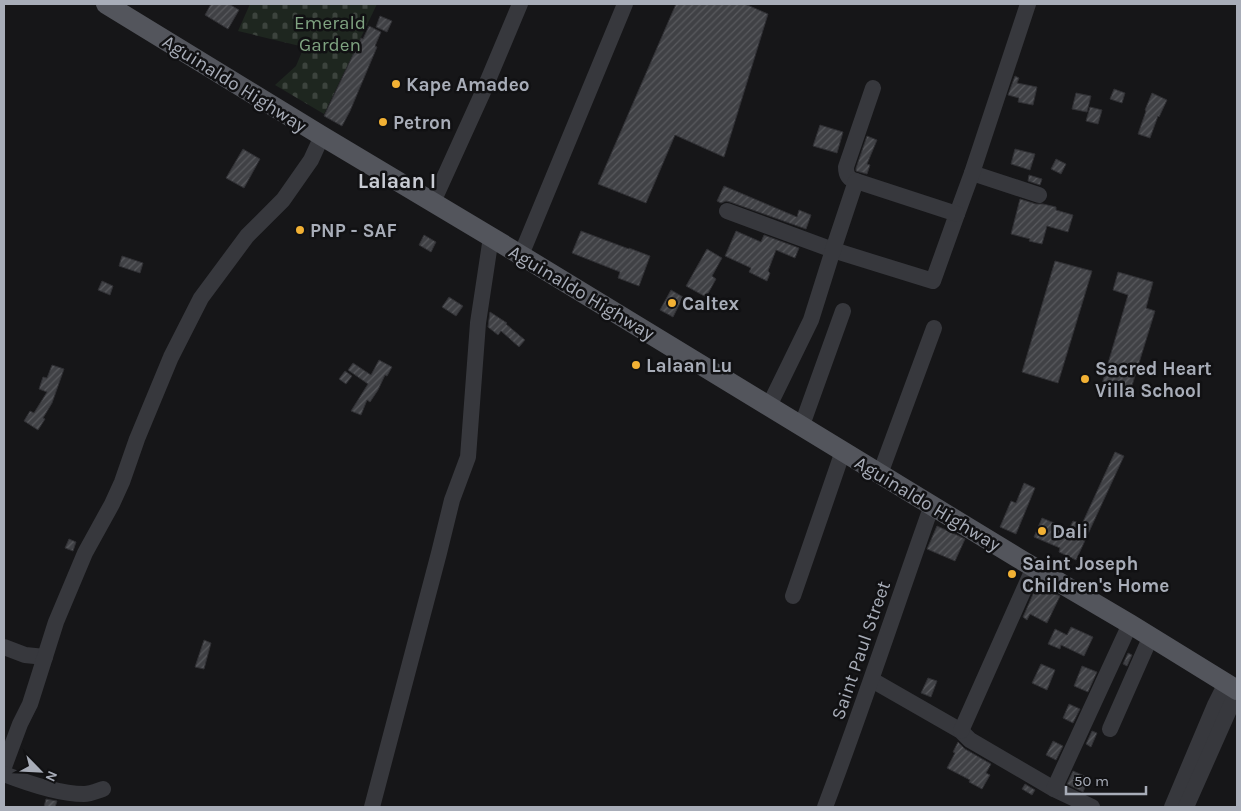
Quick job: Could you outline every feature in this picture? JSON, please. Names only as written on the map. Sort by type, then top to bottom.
[{"type":"main road","name":"Aguinaldo Highway","points":[[106,4],[1234,688]]},
{"type":"street","points":[[433,202],[484,92],[520,4]]},
{"type":"street","points":[[521,255],[624,4]]},
{"type":"street","points":[[728,212],[832,250],[933,281],[972,173],[1028,4]]},
{"type":"street","points":[[873,88],[846,167],[847,176],[852,180],[957,214]]},
{"type":"street","points":[[4,767],[20,724],[30,704],[56,622],[85,553],[122,482],[137,439],[171,357],[201,298],[247,236],[283,200],[311,160],[322,136]]},
{"type":"street","points":[[972,173],[1039,195]]},
{"type":"street","points":[[769,406],[811,320],[832,250],[856,181]]},
{"type":"street","points":[[372,807],[452,500],[468,457],[478,324],[491,237]]},
{"type":"street","points":[[802,425],[843,311]]},
{"type":"street","points":[[880,474],[934,328]]},
{"type":"street","points":[[793,596],[843,451]]},
{"type":"street","name":"Saint Paul Street","points":[[826,807],[932,505]]},
{"type":"street","points":[[961,731],[1034,567]]},
{"type":"street","points":[[1054,789],[1130,624]]},
{"type":"street","points":[[1110,729],[1151,636]]},
{"type":"street","points":[[4,647],[25,655],[45,657]]},
{"type":"street","points":[[872,680],[961,731],[970,740],[1054,789],[1092,807]]},
{"type":"street","points":[[1172,807],[1215,705],[1234,688]]},
{"type":"street","points":[[1186,807],[1234,688]]},
{"type":"street","points":[[4,774],[42,787],[62,791],[83,794],[103,789]]},
{"type":"green space","name":"Emerald Garden","points":[[250,4],[377,4],[324,114],[275,85],[296,66],[304,47],[238,31]]},
{"type":"building","points":[[211,4],[229,4],[239,10],[228,29],[205,15]]},
{"type":"building","points":[[676,4],[745,4],[768,14],[724,157],[675,135],[646,203],[598,184]]},
{"type":"building","points":[[380,16],[392,21],[387,32],[376,27]]},
{"type":"building","points":[[369,26],[381,32],[375,46],[377,47],[342,126],[324,116],[361,38],[363,39]]},
{"type":"building","points":[[1015,76],[1019,78],[1017,83],[1037,87],[1033,105],[1018,102],[1019,98],[1008,95]]},
{"type":"building","points":[[1114,89],[1125,93],[1122,103],[1110,99]]},
{"type":"building","points":[[1076,93],[1091,96],[1087,112],[1072,109]]},
{"type":"building","points":[[1152,93],[1167,100],[1158,116],[1150,138],[1138,134]]},
{"type":"building","points":[[1090,107],[1102,110],[1098,124],[1086,121]]},
{"type":"building","points":[[820,125],[843,132],[837,153],[813,146]]},
{"type":"building","points":[[867,136],[877,140],[867,164],[870,165],[867,174],[856,171],[856,168]]},
{"type":"building","points":[[243,149],[260,159],[244,188],[226,178]]},
{"type":"building","points":[[1015,149],[1035,154],[1030,170],[1011,164]]},
{"type":"building","points":[[1056,159],[1066,164],[1061,174],[1051,169]]},
{"type":"building","points":[[1029,175],[1042,179],[1040,185],[1028,181]]},
{"type":"building","points":[[724,186],[797,217],[799,210],[811,215],[806,229],[730,202],[721,203],[717,201]]},
{"type":"building","points":[[1020,199],[1056,207],[1056,210],[1073,215],[1068,232],[1047,226],[1042,244],[1011,234]]},
{"type":"building","points":[[581,231],[650,256],[639,286],[618,278],[620,272],[572,253]]},
{"type":"building","points":[[736,231],[761,242],[764,235],[799,248],[795,258],[776,250],[768,271],[770,273],[767,281],[749,272],[751,268],[725,256]]},
{"type":"building","points":[[424,235],[436,242],[431,252],[419,245]]},
{"type":"building","points":[[707,249],[722,258],[712,276],[716,279],[706,297],[686,286]]},
{"type":"building","points":[[122,256],[143,263],[140,273],[119,266]]},
{"type":"building","points":[[1055,261],[1092,271],[1058,383],[1022,372]]},
{"type":"building","points":[[1118,272],[1153,282],[1146,308],[1155,311],[1130,392],[1102,384],[1128,295],[1113,290]]},
{"type":"building","points":[[102,281],[113,286],[110,295],[98,290]]},
{"type":"building","name":"Caltex","points":[[671,290],[683,297],[673,317],[660,310]]},
{"type":"building","points":[[449,297],[463,306],[456,316],[442,307]]},
{"type":"building","points":[[490,312],[507,323],[525,340],[519,347],[501,331],[498,335],[488,327]]},
{"type":"building","points":[[379,360],[392,367],[387,376],[385,375],[370,402],[367,400],[361,415],[351,411],[368,384],[348,370],[353,363],[371,375]]},
{"type":"building","points":[[52,365],[64,369],[52,403],[38,430],[24,421],[30,411],[34,413],[47,392],[39,389],[43,377],[47,378]]},
{"type":"building","points":[[345,371],[352,376],[346,384],[339,379]]},
{"type":"building","points":[[1115,452],[1124,456],[1076,560],[1059,552],[1060,548],[1034,537],[1042,518],[1069,529],[1073,521],[1082,524]]},
{"type":"building","points":[[1024,483],[1035,488],[1016,534],[1000,527],[1011,501],[1016,503]]},
{"type":"building","points":[[937,526],[965,539],[955,561],[927,549]]},
{"type":"building","points":[[69,539],[76,542],[73,551],[65,548]]},
{"type":"building","points":[[1038,583],[1043,586],[1042,588],[1060,596],[1047,623],[1030,614],[1027,620],[1023,617]]},
{"type":"building","points":[[1071,627],[1093,637],[1084,656],[1061,645],[1060,649],[1048,644],[1055,629],[1067,635]]},
{"type":"building","points":[[204,640],[211,643],[204,669],[195,667]]},
{"type":"building","points":[[1128,653],[1132,655],[1127,666],[1123,664]]},
{"type":"building","points":[[1041,664],[1055,670],[1047,690],[1032,683]]},
{"type":"building","points":[[1082,666],[1097,672],[1088,692],[1074,686]]},
{"type":"building","points":[[928,678],[937,681],[931,697],[921,693]]},
{"type":"building","points":[[1069,704],[1080,709],[1073,723],[1063,718]]},
{"type":"building","points":[[1092,731],[1097,733],[1091,747],[1086,744]]},
{"type":"building","points":[[1053,741],[1063,746],[1056,760],[1046,755]]},
{"type":"building","points":[[958,742],[965,749],[991,764],[986,773],[990,775],[982,789],[969,782],[970,780],[947,768],[955,753],[953,752]]},
{"type":"building","points":[[1073,771],[1089,778],[1083,792],[1067,784]]},
{"type":"building","points":[[1025,784],[1035,790],[1032,795],[1022,789]]},
{"type":"building","points":[[46,799],[57,801],[55,807],[44,807]]},
{"type":"place","name":"Kape Amadeo","points":[[396,84]]},
{"type":"place","name":"Petron","points":[[383,122]]},
{"type":"place","name":"PNP - SAF","points":[[300,230]]},
{"type":"place","name":"Caltex","points":[[672,303]]},
{"type":"place","name":"Lalaan Lu","points":[[636,365]]},
{"type":"place","name":"Sacred Heart Villa School","points":[[1085,379]]},
{"type":"place","name":"Dali","points":[[1042,531]]},
{"type":"place","name":"Saint Joseph Children's Home","points":[[1012,574]]},
{"type":"district","name":"Lalaan I","points":[[397,181]]}]
